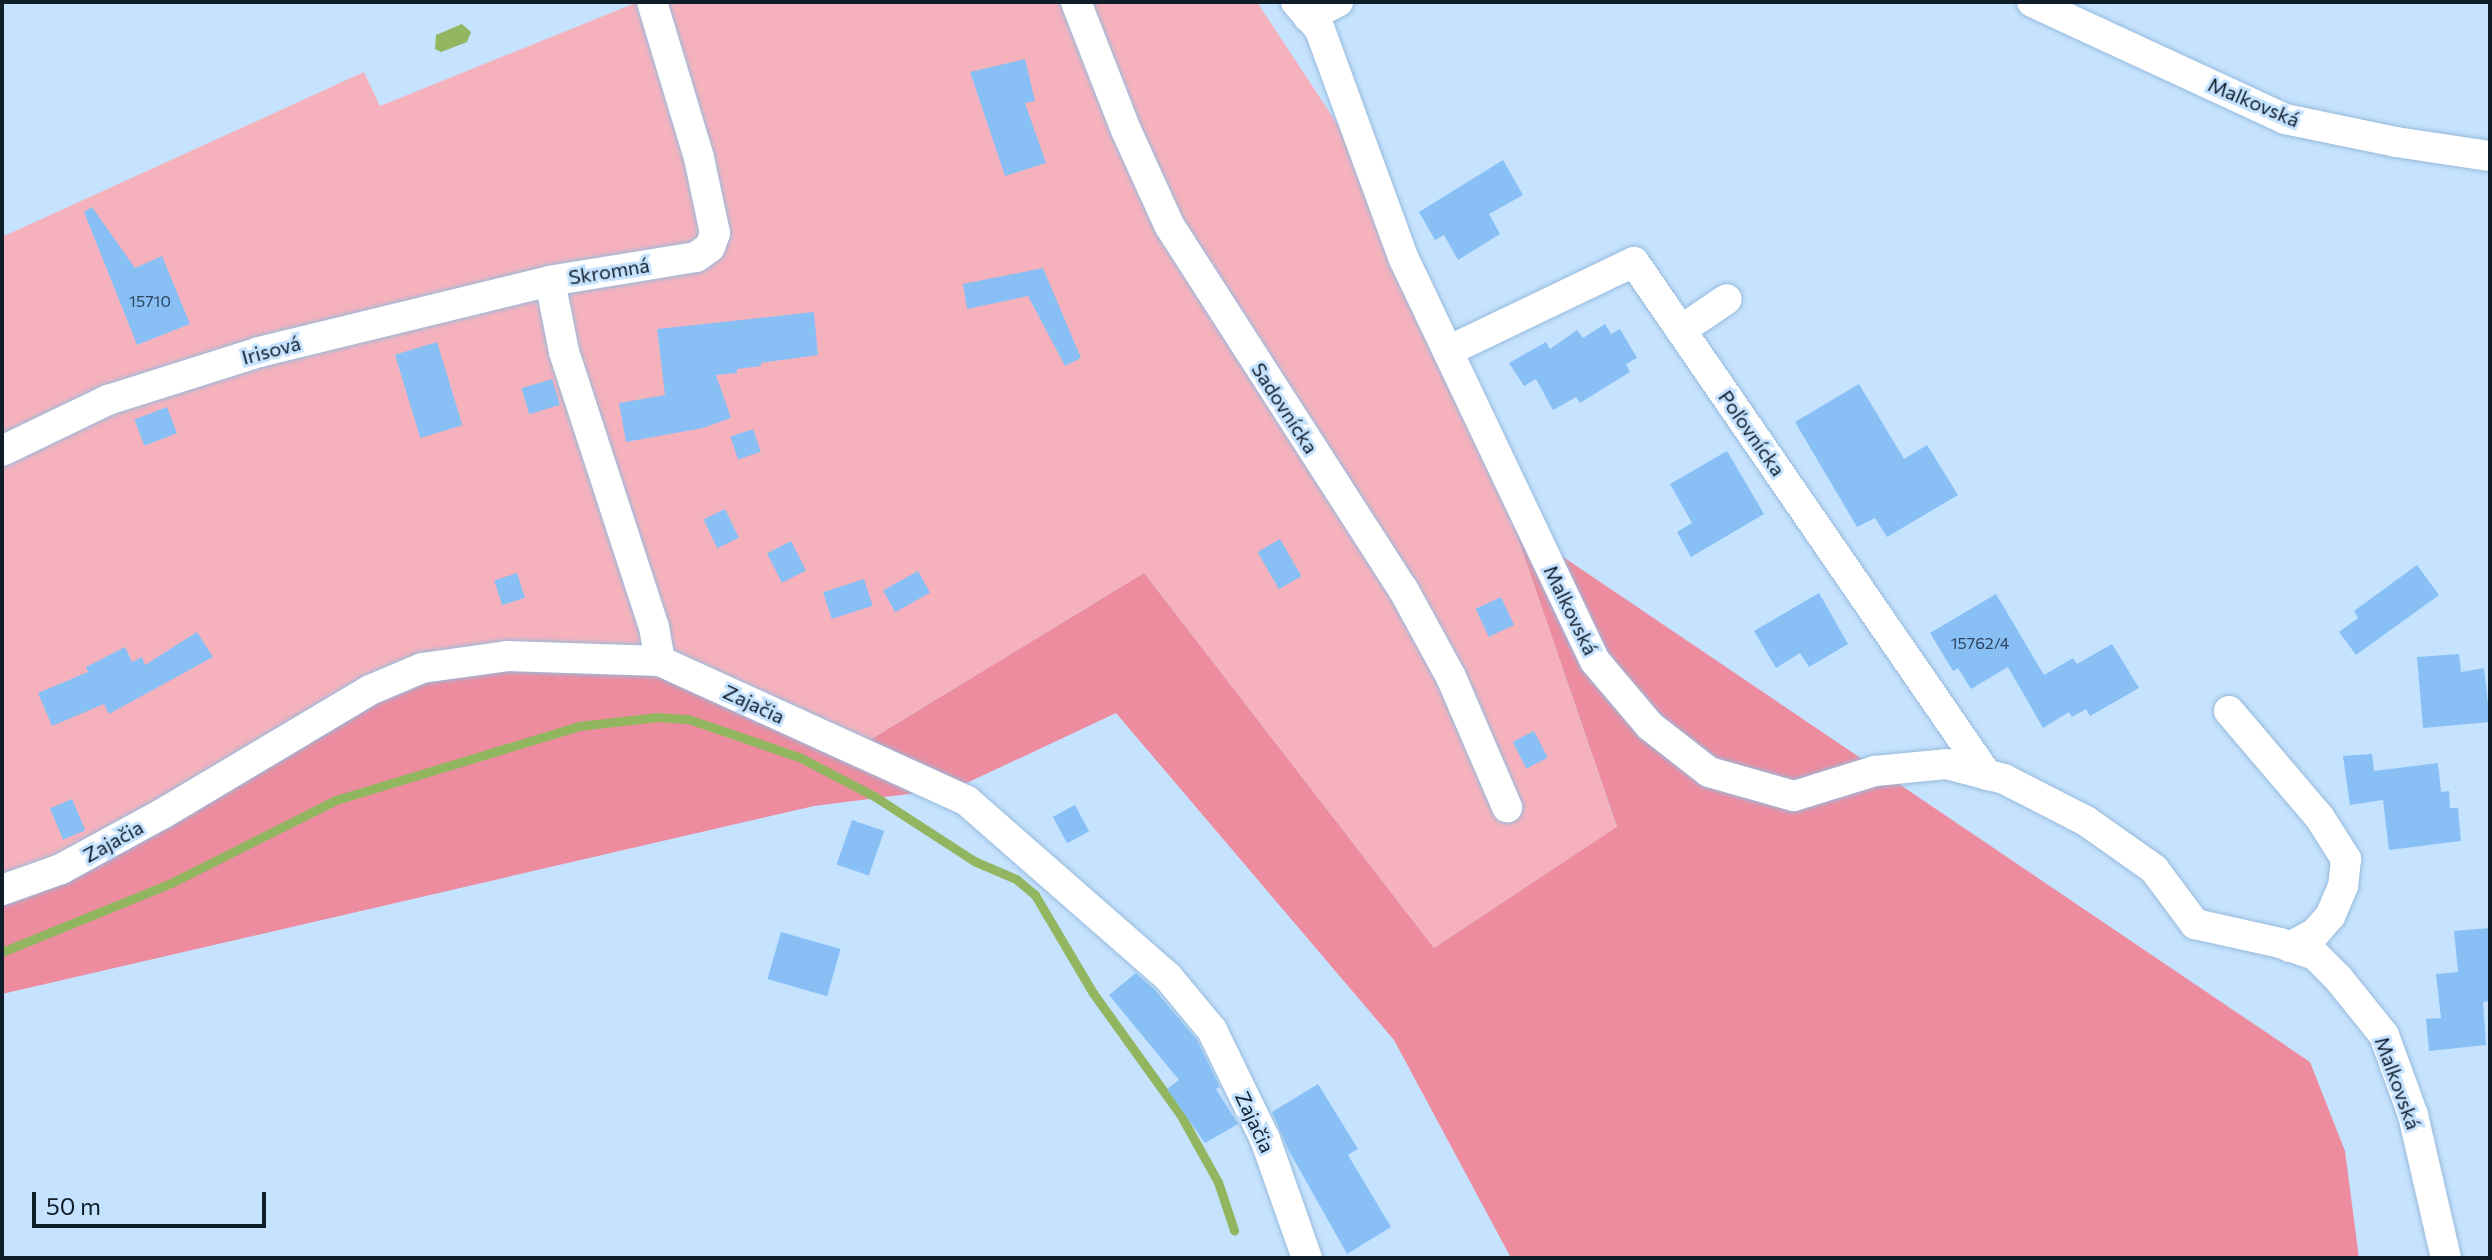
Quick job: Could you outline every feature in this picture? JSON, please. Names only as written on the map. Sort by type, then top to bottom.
[{"type":"street","name":"Skromná","points":[[652,2],[699,158],[715,233],[710,247],[696,257],[550,281],[564,352],[654,627],[660,661]]},
{"type":"street","name":"Sadovnícka","points":[[1076,2],[1126,130],[1169,225],[1403,589],[1451,677],[1507,807]]},
{"type":"street","points":[[1302,9],[1338,2]]},
{"type":"street","name":"Malkovská","points":[[2032,2],[2285,119],[2396,142],[2490,156]]},
{"type":"street","name":"Malkovská","points":[[1302,9],[1320,30],[1404,259],[1595,661],[1650,726],[1709,772],[1794,796],[1889,770],[1946,764],[2004,779],[2086,821],[2154,869],[2195,924],[2315,955],[2384,1035],[2413,1115],[2446,1258]]},
{"type":"street","name":"Poľovnícka","points":[[1448,351],[1634,262],[1987,775]]},
{"type":"street","name":"Irisová","points":[[2,451],[108,400],[259,352],[550,281]]},
{"type":"street","points":[[1681,330],[1727,299]]},
{"type":"street","name":"Zajačia","points":[[2,890],[61,869],[162,814],[370,690],[422,668],[507,656],[660,661],[967,801],[1168,977],[1212,1030],[1265,1139],[1307,1258]]},
{"type":"street","points":[[2229,711],[2320,818],[2346,859],[2343,886],[2330,916],[2315,933],[2290,947]]},
{"type":"shaded area","points":[[638,2],[1257,2],[1338,125],[1513,523],[1617,828],[1434,948],[1144,573],[870,740],[2,885],[2,237],[364,72],[380,106]]},
{"type":"shaded area","points":[[462,24],[471,32],[467,42],[441,52],[435,49],[436,35]]},
{"type":"shaded area","points":[[1513,523],[2310,1062],[2345,1151],[2359,1258],[1511,1258],[1394,1040],[1116,713],[956,788],[814,806],[2,994],[2,885],[435,665],[608,655],[870,740],[1144,573],[1434,948],[1617,827]]},
{"type":"building","points":[[1025,59],[1035,101],[1025,103],[1046,163],[1005,176],[970,72]]},
{"type":"building","points":[[1503,160],[1523,195],[1489,214],[1500,234],[1458,260],[1444,235],[1435,240],[1419,212]]},
{"type":"building","points":[[92,207],[135,268],[162,256],[190,324],[137,345],[84,212]]},
{"type":"building","points":[[1043,268],[1081,358],[1065,366],[1028,296],[967,309],[963,284]]},
{"type":"building","points":[[814,312],[818,355],[761,363],[761,366],[737,369],[737,373],[716,375],[731,418],[703,428],[626,442],[619,403],[665,395],[657,329]]},
{"type":"building","points":[[1605,324],[1611,334],[1620,329],[1637,358],[1626,364],[1630,372],[1580,403],[1576,397],[1553,410],[1536,379],[1524,386],[1509,363],[1546,342],[1550,349],[1577,330],[1583,338]]},
{"type":"building","points":[[437,342],[462,425],[420,438],[395,355]]},
{"type":"building","points":[[552,379],[560,405],[529,414],[521,388]]},
{"type":"building","points":[[1859,384],[1904,459],[1927,445],[1958,495],[1887,537],[1875,518],[1857,527],[1795,422]]},
{"type":"building","points":[[167,407],[177,433],[144,446],[134,420]]},
{"type":"building","points":[[753,429],[761,452],[738,460],[730,437]]},
{"type":"building","points":[[1727,451],[1764,514],[1691,557],[1677,532],[1692,523],[1670,484]]},
{"type":"building","points":[[725,509],[739,538],[717,548],[703,520]]},
{"type":"building","points":[[1280,539],[1302,576],[1279,589],[1257,552]]},
{"type":"building","points":[[791,541],[806,570],[782,583],[767,553]]},
{"type":"building","points":[[2417,565],[2439,595],[2356,655],[2339,632],[2358,618],[2354,611]]},
{"type":"building","points":[[918,571],[930,593],[895,612],[883,590]]},
{"type":"building","points":[[517,573],[525,598],[502,605],[494,580]]},
{"type":"building","points":[[864,579],[873,606],[832,619],[823,592]]},
{"type":"building","points":[[1819,593],[1848,644],[1809,667],[1800,653],[1776,668],[1754,631]]},
{"type":"building","points":[[1996,594],[2044,675],[2073,658],[2077,664],[2112,644],[2139,688],[2090,716],[2086,709],[2072,717],[2069,712],[2043,728],[2008,667],[1971,689],[1958,668],[1953,671],[1930,633]]},
{"type":"building","points":[[1501,597],[1514,625],[1489,637],[1476,609]]},
{"type":"building","points":[[197,632],[213,657],[109,714],[104,704],[52,726],[38,693],[88,672],[86,667],[125,647],[132,662],[142,657],[145,665]]},
{"type":"building","points":[[2459,654],[2461,672],[2484,668],[2490,722],[2423,728],[2417,657]]},
{"type":"building","points":[[1534,731],[1548,758],[1526,769],[1513,742]]},
{"type":"building","points":[[2372,754],[2374,771],[2438,763],[2441,792],[2449,791],[2450,808],[2458,808],[2461,841],[2389,850],[2383,800],[2350,805],[2343,756]]},
{"type":"building","points":[[72,799],[85,830],[63,840],[50,808]]},
{"type":"building","points":[[1075,805],[1089,831],[1067,843],[1053,817]]},
{"type":"building","points":[[852,820],[884,831],[869,876],[837,864]]},
{"type":"building","points":[[2490,928],[2490,1001],[2483,1002],[2486,1045],[2429,1051],[2426,1019],[2441,1018],[2436,974],[2458,972],[2454,931]]},
{"type":"building","points":[[781,932],[841,949],[827,996],[767,979]]},
{"type":"building","points":[[1136,973],[1155,990],[1197,1040],[1220,1087],[1216,1089],[1238,1124],[1205,1143],[1167,1089],[1179,1080],[1109,995]]},
{"type":"building","points":[[1318,1084],[1358,1149],[1348,1155],[1391,1227],[1347,1254],[1288,1149],[1272,1112]]},
{"type":"waterway","points":[[2,952],[171,883],[336,800],[579,726],[657,717],[688,719],[799,757],[874,796],[974,861],[1016,879],[1035,895],[1093,993],[1180,1114],[1218,1182],[1234,1230]]}]
